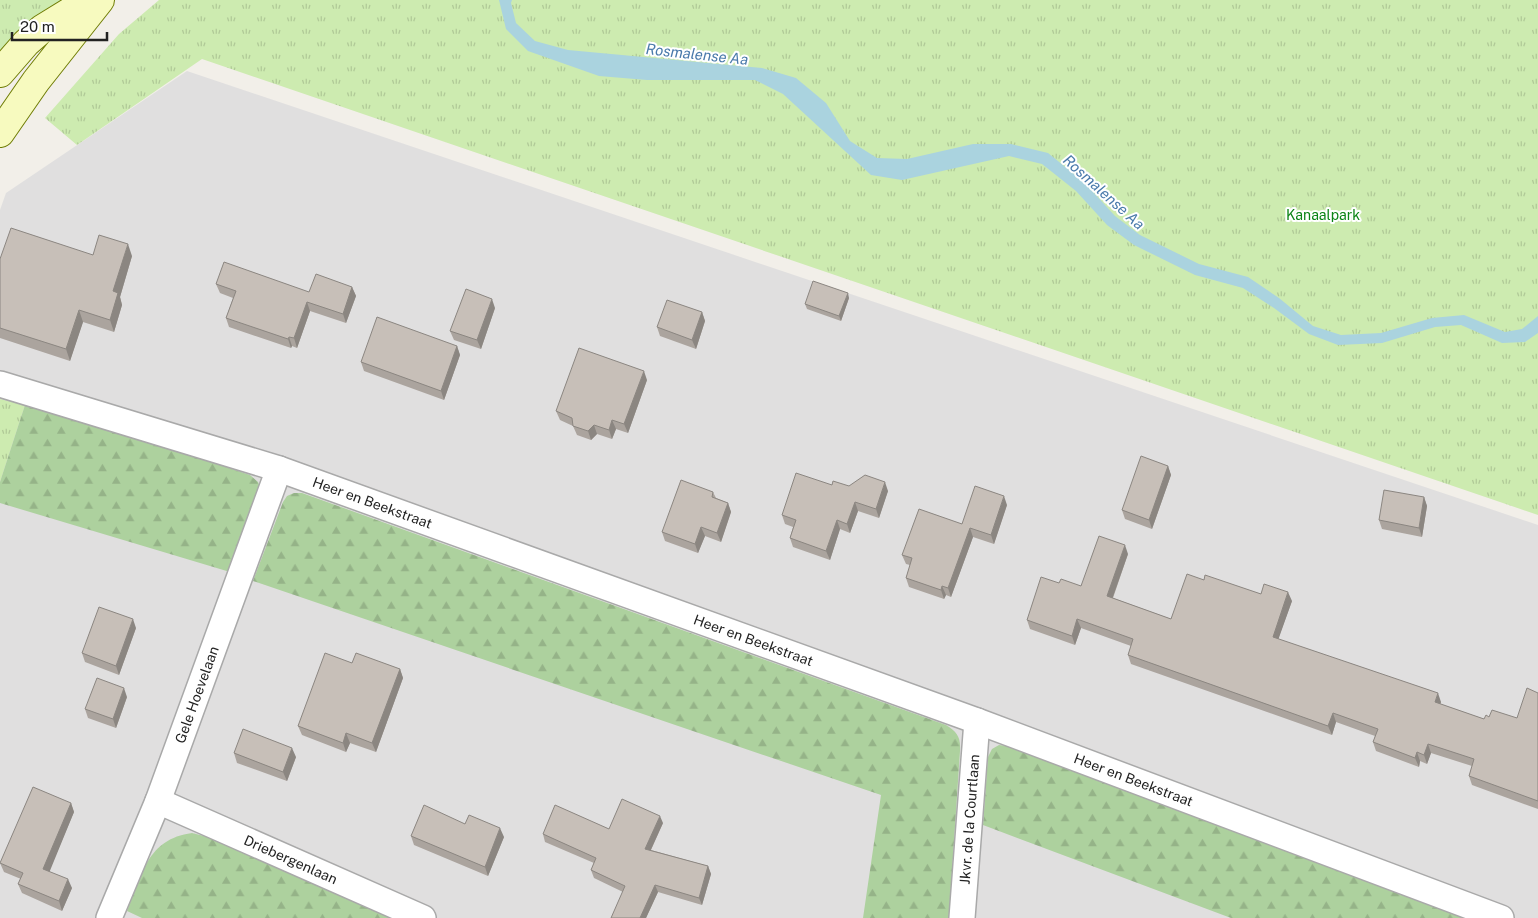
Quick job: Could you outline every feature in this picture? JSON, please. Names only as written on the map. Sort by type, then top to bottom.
[{"type":"main road","points":[[0,73],[26,43],[42,29],[89,0]]},
{"type":"main road","points":[[0,133],[41,74],[100,0]]},
{"type":"street","name":"Heer en Beekstraat","points":[[0,384],[279,469],[977,721],[1501,918]]},
{"type":"street","name":"Gele Hoevelaan","points":[[109,918],[158,801],[279,469]]},
{"type":"street","name":"Jkvr. de la Courtlaan","points":[[962,918],[977,721]]},
{"type":"street","name":"Driebergenlaan","points":[[158,801],[423,918]]},
{"type":"shaded area","points":[[187,71],[1538,525],[1538,918],[0,918],[0,210],[6,193]]},
{"type":"green space","points":[[0,0],[62,0],[14,42],[0,57]]},
{"type":"green space","name":"Kanaalpark","points":[[159,0],[1538,0],[1538,515],[202,59],[77,145],[45,118],[119,34]]},
{"type":"green space","points":[[0,399],[25,405],[0,482]]},
{"type":"green space","points":[[25,405],[82,419],[250,475],[258,482],[261,490],[230,572],[0,503],[0,482]]},
{"type":"green space","points":[[294,493],[302,493],[946,725],[958,735],[960,742],[949,918],[863,918],[881,795],[253,581],[283,502],[287,496]]},
{"type":"green space","points":[[999,745],[1007,746],[1484,918],[1231,918],[983,825],[988,757],[992,749]]},
{"type":"green space","points":[[192,833],[208,837],[391,918],[142,918],[127,911],[142,872],[156,851],[165,843],[177,837]]},
{"type":"water","points":[[499,0],[512,0],[516,23],[535,41],[568,50],[762,68],[796,78],[826,103],[850,141],[877,158],[907,159],[973,144],[1011,144],[1048,153],[1084,182],[1115,216],[1140,235],[1199,264],[1248,277],[1279,298],[1313,326],[1341,335],[1381,333],[1432,318],[1464,315],[1505,332],[1522,329],[1538,316],[1538,333],[1525,342],[1502,343],[1461,325],[1435,327],[1382,343],[1338,345],[1309,334],[1243,288],[1195,275],[1134,245],[1107,225],[1076,191],[1042,164],[1009,156],[902,180],[871,175],[783,94],[755,80],[647,80],[599,76],[528,51],[506,29]]},
{"type":"building","points":[[11,228],[93,255],[99,235],[128,244],[113,291],[118,293],[110,320],[79,310],[66,349],[0,328],[0,259]]},
{"type":"building","points":[[224,262],[309,292],[316,274],[352,287],[343,314],[307,302],[294,338],[289,337],[288,339],[226,318],[236,291],[216,284]]},
{"type":"building","points":[[813,281],[848,293],[839,316],[805,304]]},
{"type":"building","points":[[466,289],[492,299],[477,340],[450,331]]},
{"type":"building","points":[[667,300],[702,312],[692,340],[657,327]]},
{"type":"building","points":[[377,317],[457,346],[441,391],[361,362]]},
{"type":"building","points":[[579,348],[644,371],[624,424],[612,420],[609,430],[594,425],[588,431],[573,426],[572,418],[556,411]]},
{"type":"building","points":[[1141,456],[1168,466],[1149,520],[1122,510]]},
{"type":"building","points":[[796,473],[832,485],[833,481],[849,486],[865,475],[885,482],[876,509],[855,502],[847,524],[837,520],[826,551],[790,538],[796,520],[782,515]]},
{"type":"building","points":[[681,480],[713,492],[712,497],[728,503],[717,533],[701,527],[695,544],[662,532]]},
{"type":"building","points":[[975,486],[1004,496],[991,535],[970,528],[948,588],[942,586],[941,590],[906,578],[912,558],[902,555],[919,509],[962,524]]},
{"type":"building","points":[[1384,490],[1424,497],[1419,528],[1379,520]]},
{"type":"building","points":[[1099,536],[1125,545],[1107,596],[1171,619],[1187,574],[1204,580],[1205,575],[1261,594],[1264,584],[1288,592],[1273,637],[1438,693],[1435,702],[1484,719],[1486,715],[1489,717],[1492,710],[1517,718],[1527,688],[1538,693],[1538,801],[1469,776],[1474,759],[1428,744],[1424,755],[1417,752],[1415,758],[1373,742],[1378,729],[1333,713],[1328,726],[1128,655],[1133,639],[1077,619],[1072,636],[1027,620],[1041,577],[1059,583],[1061,579],[1081,586]]},
{"type":"building","points":[[99,607],[133,619],[116,666],[82,653]]},
{"type":"building","points":[[325,653],[352,663],[356,653],[400,669],[372,743],[346,733],[343,743],[298,726]]},
{"type":"building","points":[[97,678],[124,688],[113,719],[85,709]]},
{"type":"building","points":[[243,729],[292,748],[283,772],[234,753]]},
{"type":"building","points":[[33,787],[71,803],[43,869],[68,879],[59,901],[18,884],[23,873],[0,863]]},
{"type":"building","points":[[622,799],[660,816],[645,849],[708,866],[699,898],[655,885],[640,918],[611,918],[625,886],[591,870],[596,858],[543,834],[555,805],[609,829]]},
{"type":"building","points":[[424,805],[465,824],[469,815],[500,828],[485,867],[411,836]]},
{"type":"water label","name":"Rosmalense Aa","points":[[697,54]]},
{"type":"water label","name":"Rosmalense Aa","points":[[1104,192]]}]
